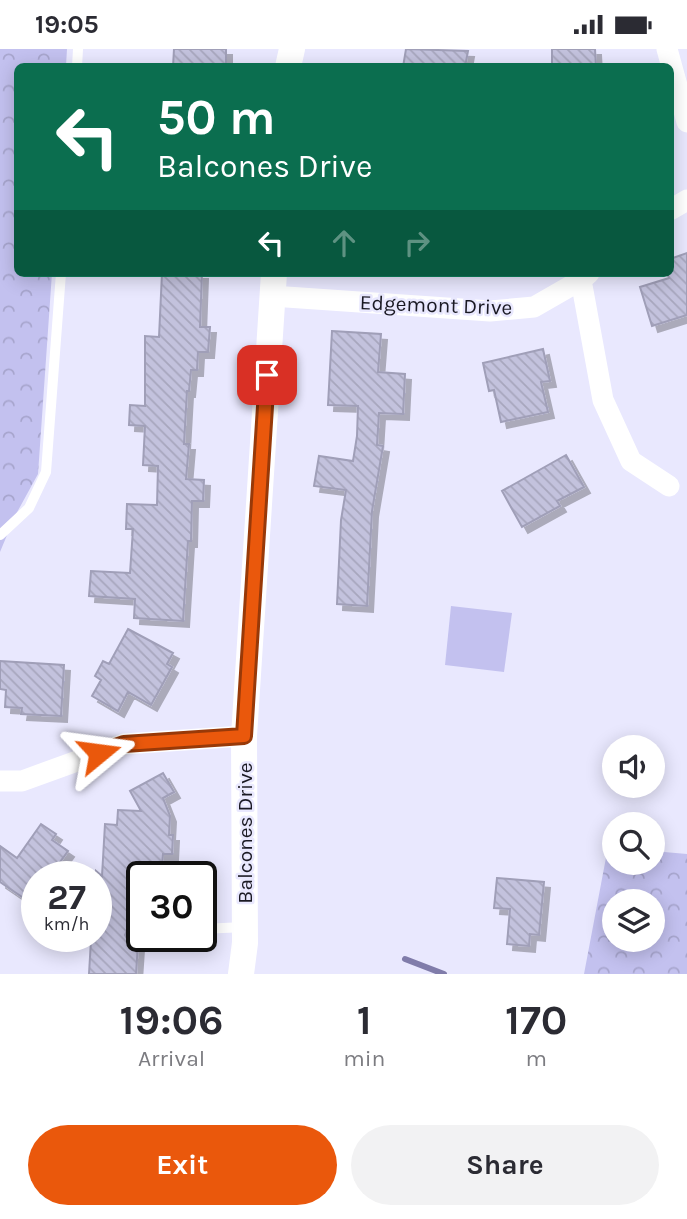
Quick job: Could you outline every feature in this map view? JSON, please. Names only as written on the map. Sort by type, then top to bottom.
[{"type":"street","points":[[674,75],[687,122]]},
{"type":"street","points":[[585,277],[603,400],[631,461],[669,486]]},
{"type":"street","name":"Edgemont Drive","points":[[273,284],[490,311],[534,307],[585,277]]},
{"type":"street","name":"Balcones Drive","points":[[241,974],[245,927],[244,736],[273,284]]},
{"type":"street","points":[[0,781],[22,781],[124,744],[244,736]]},
{"type":"lane","points":[[0,535],[29,508],[46,472],[61,277]]},
{"type":"lane","points":[[217,928],[245,927]]},
{"type":"green space","points":[[0,49],[67,49],[66,63],[14,63],[14,277],[52,277],[38,474],[15,516],[0,552]]},
{"type":"green space","points":[[451,606],[512,613],[504,672],[445,665]]},
{"type":"green space","points":[[665,852],[687,854],[687,974],[584,974],[603,875],[665,875]]},
{"type":"building","points":[[174,49],[226,49],[226,63],[173,63]]},
{"type":"building","points":[[406,49],[468,51],[466,63],[404,63]]},
{"type":"building","points":[[552,49],[595,49],[596,63],[552,63]]},
{"type":"building","points":[[687,253],[687,315],[652,326],[640,287],[674,277],[674,258]]},
{"type":"building","points":[[162,277],[202,277],[200,327],[210,327],[208,352],[198,352],[197,370],[191,370],[184,444],[189,444],[186,479],[204,480],[203,501],[192,501],[183,621],[134,618],[135,599],[89,596],[91,571],[130,573],[133,529],[126,529],[127,504],[157,505],[158,466],[143,465],[145,426],[129,425],[130,405],[145,406],[145,336],[159,337]]},
{"type":"building","points":[[332,331],[381,334],[378,372],[405,374],[403,414],[379,413],[377,445],[383,446],[372,511],[367,606],[337,604],[341,520],[346,490],[314,486],[319,456],[353,461],[357,436],[358,406],[328,405]]},
{"type":"building","points":[[543,349],[550,381],[541,382],[548,412],[501,422],[494,390],[489,391],[483,363]]},
{"type":"building","points":[[566,455],[584,487],[557,501],[560,506],[522,527],[502,491]]},
{"type":"building","points":[[128,629],[173,653],[167,664],[172,667],[151,705],[128,692],[118,711],[92,696],[101,680],[95,676],[103,661],[109,664]]},
{"type":"building","points":[[0,661],[64,665],[61,716],[21,714],[22,708],[5,707],[6,690],[0,689]]},
{"type":"building","points":[[163,773],[174,792],[163,798],[170,816],[172,854],[163,854],[162,861],[126,861],[126,952],[137,952],[136,974],[89,974],[90,952],[112,952],[112,861],[103,861],[105,824],[117,825],[118,810],[141,811],[130,791]]},
{"type":"building","points":[[41,824],[56,834],[52,840],[68,851],[61,861],[21,861],[21,896],[0,882],[0,846],[17,858]]},
{"type":"building","points":[[497,878],[544,882],[539,935],[530,934],[529,946],[507,944],[510,909],[494,908]]},
{"type":"waterway","points":[[405,959],[444,974]]},
{"type":"route","points":[[99,753],[124,744],[244,736],[267,375]]}]
